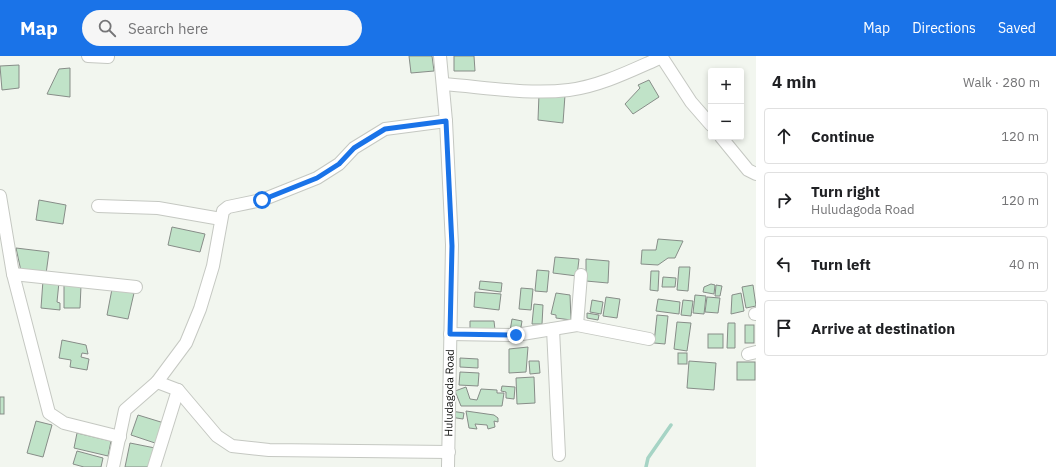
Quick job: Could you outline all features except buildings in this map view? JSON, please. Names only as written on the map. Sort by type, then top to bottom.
[{"type":"street","points":[[88,56],[108,57]]},
{"type":"street","name":"Huludagoda Road","points":[[440,56],[446,121],[452,246],[448,467]]},
{"type":"street","points":[[443,84],[540,92],[570,90],[603,82],[661,57],[691,102],[708,122]]},
{"type":"street","points":[[113,467],[125,410],[157,382],[186,344],[200,309],[213,266],[223,211],[228,207],[262,200],[317,178],[339,164],[354,148],[385,129],[446,121]]},
{"type":"street","points":[[723,140],[748,170],[755,174]]},
{"type":"street","points":[[0,196],[13,274],[49,413],[64,423],[120,437]]},
{"type":"street","points":[[98,206],[158,208],[221,219]]},
{"type":"street","points":[[13,274],[136,287]]},
{"type":"street","points":[[577,325],[581,275]]},
{"type":"street","points":[[450,334],[516,335],[577,325],[649,339]]},
{"type":"street","points":[[553,329],[559,455]]},
{"type":"street","points":[[157,382],[178,390],[217,436],[232,446],[269,450],[449,452]]},
{"type":"street","points":[[154,467],[178,390]]},
{"type":"waterway","points":[[646,467],[648,458],[671,425]]},
{"type":"route","points":[[262,200],[317,178],[339,164],[354,148],[385,129],[446,121],[452,246],[450,334],[516,335]]}]
